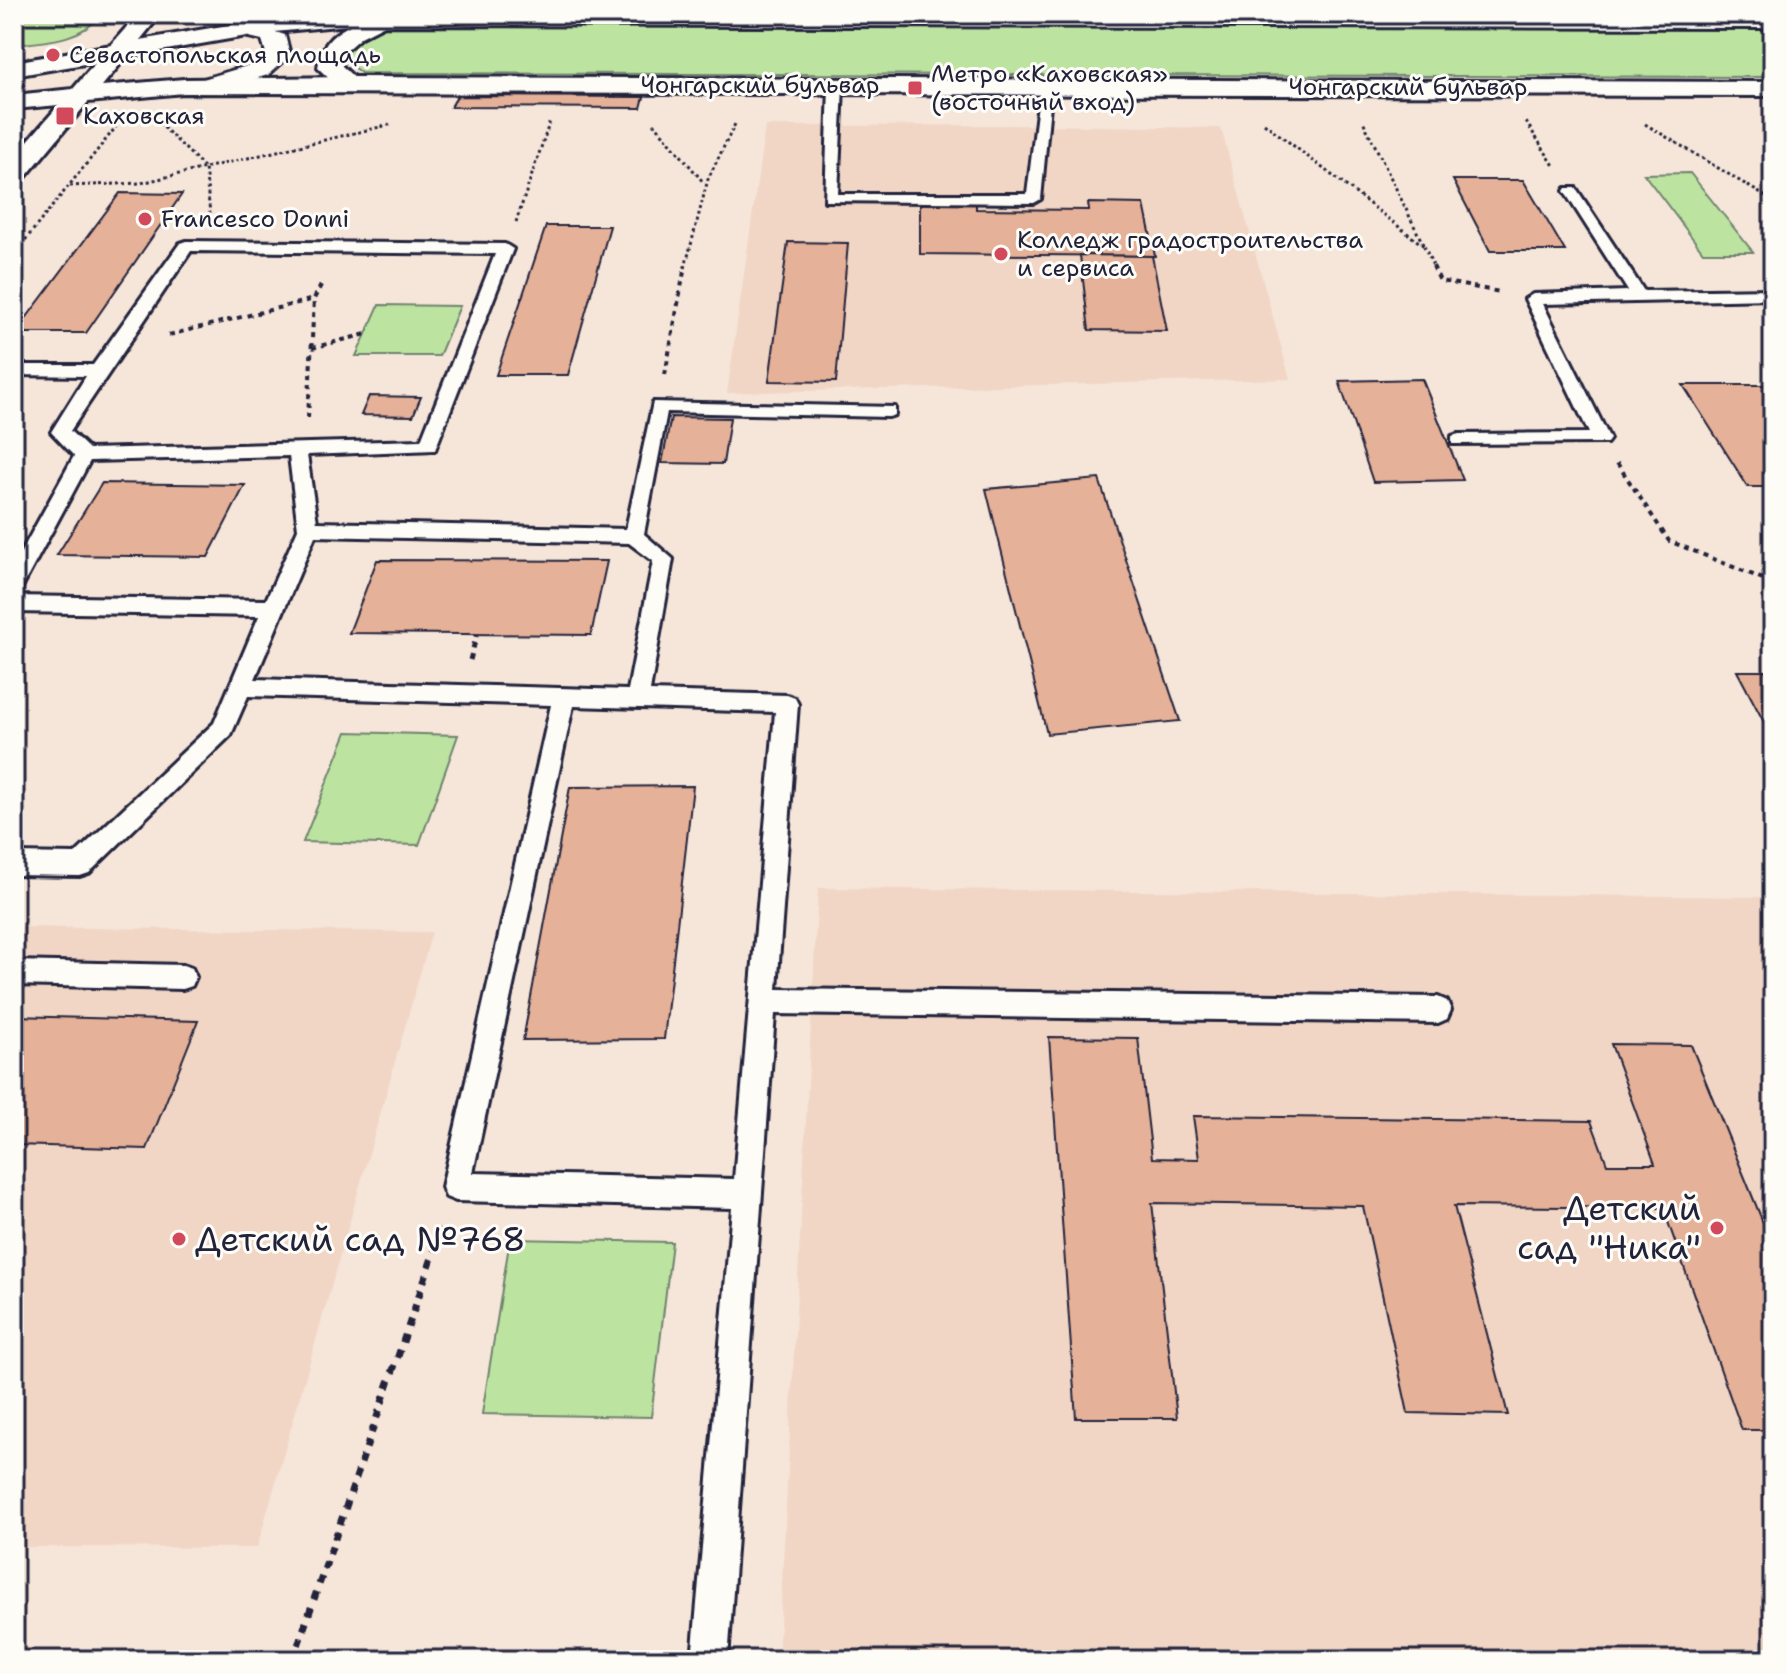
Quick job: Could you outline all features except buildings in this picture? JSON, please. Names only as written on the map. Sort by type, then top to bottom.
[{"type":"main road","points":[[19,164],[150,14]]},
{"type":"main road","points":[[14,69],[116,53],[247,21],[1059,16],[1773,21]]},
{"type":"main road","points":[[349,84],[330,68],[332,50],[353,32],[387,18]]},
{"type":"main road","points":[[209,85],[252,74],[278,55],[277,40],[258,31],[247,21]]},
{"type":"main road","name":"Чонгарский бульвар","points":[[14,102],[83,93],[209,85],[1773,89]]},
{"type":"lane","points":[[836,86],[830,198],[1034,199],[1047,87]]},
{"type":"lane","points":[[1571,191],[1639,296]]},
{"type":"lane","points":[[186,246],[340,248],[505,249],[428,446],[84,455],[60,432],[98,371],[186,246]]},
{"type":"lane","points":[[1459,440],[1601,439],[1533,299],[1773,294]]},
{"type":"lane","points":[[14,370],[98,371]]},
{"type":"lane","points":[[634,536],[659,406],[889,411]]},
{"type":"lane","points":[[14,864],[80,865],[223,729],[308,529],[302,447]]},
{"type":"lane","points":[[14,584],[84,455]]},
{"type":"lane","points":[[308,529],[634,536],[663,559],[637,701]]},
{"type":"lane","points":[[14,604],[273,608]]},
{"type":"lane","points":[[241,687],[787,704],[710,1660]]},
{"type":"lane","points":[[564,697],[456,1187],[746,1194]]},
{"type":"lane","points":[[14,973],[183,977]]},
{"type":"lane","points":[[765,1001],[1438,1010]]},
{"type":"path","points":[[505,249],[552,113]]},
{"type":"path","points":[[646,113],[705,184]]},
{"type":"path","points":[[1359,113],[1440,281],[1533,299]]},
{"type":"path","points":[[150,114],[205,168],[212,211],[186,246]]},
{"type":"path","points":[[1521,115],[1571,191]]},
{"type":"path","points":[[659,406],[705,184],[717,150],[737,121]]},
{"type":"path","points":[[1262,122],[1424,246]]},
{"type":"path","points":[[14,254],[118,123]]},
{"type":"path","points":[[69,186],[141,183],[398,123]]},
{"type":"path","points":[[1643,123],[1773,201]]},
{"type":"path","points":[[302,447],[314,299],[340,248]]},
{"type":"path","points":[[114,349],[314,299]]},
{"type":"path","points":[[312,348],[366,334]]},
{"type":"path","points":[[1601,439],[1669,541],[1773,583]]},
{"type":"path","points":[[293,1660],[456,1187]]},
{"type":"shaded area","name":"Колледж градостроительства и сервиса","points":[[765,126],[1221,128],[1290,379],[727,393]]},
{"type":"shaded area","points":[[818,888],[1773,897],[1773,1660],[778,1660]]},
{"type":"shaded area","name":"Детский сад №768","points":[[14,927],[432,932],[257,1548],[14,1547]]},
{"type":"green space","points":[[14,14],[103,14],[73,35],[14,45]]},
{"type":"green space","points":[[391,22],[1773,26],[1773,77],[361,73],[341,58],[355,36]]},
{"type":"green space","points":[[1690,173],[1753,252],[1703,252],[1644,174]]},
{"type":"green space","points":[[379,305],[460,306],[439,356],[356,356]]},
{"type":"green space","points":[[347,732],[458,735],[419,845],[303,842]]},
{"type":"green space","points":[[510,1239],[672,1242],[651,1417],[482,1414]]},
{"type":"place","name":"Севастопольская площадь","points":[[53,55]]},
{"type":"place","name":"Метро «Каховская» (восточный вход)","points":[[915,88]]},
{"type":"place","name":"Каховская","points":[[65,116]]},
{"type":"place","name":"Francesco Donni","points":[[145,219]]},
{"type":"place","name":"Колледж градостроительства и сервиса","points":[[1001,254]]},
{"type":"place","name":"Детский сад \"Ника\"","points":[[1717,1228]]},
{"type":"place","name":"Детский сад №768","points":[[179,1239]]}]
